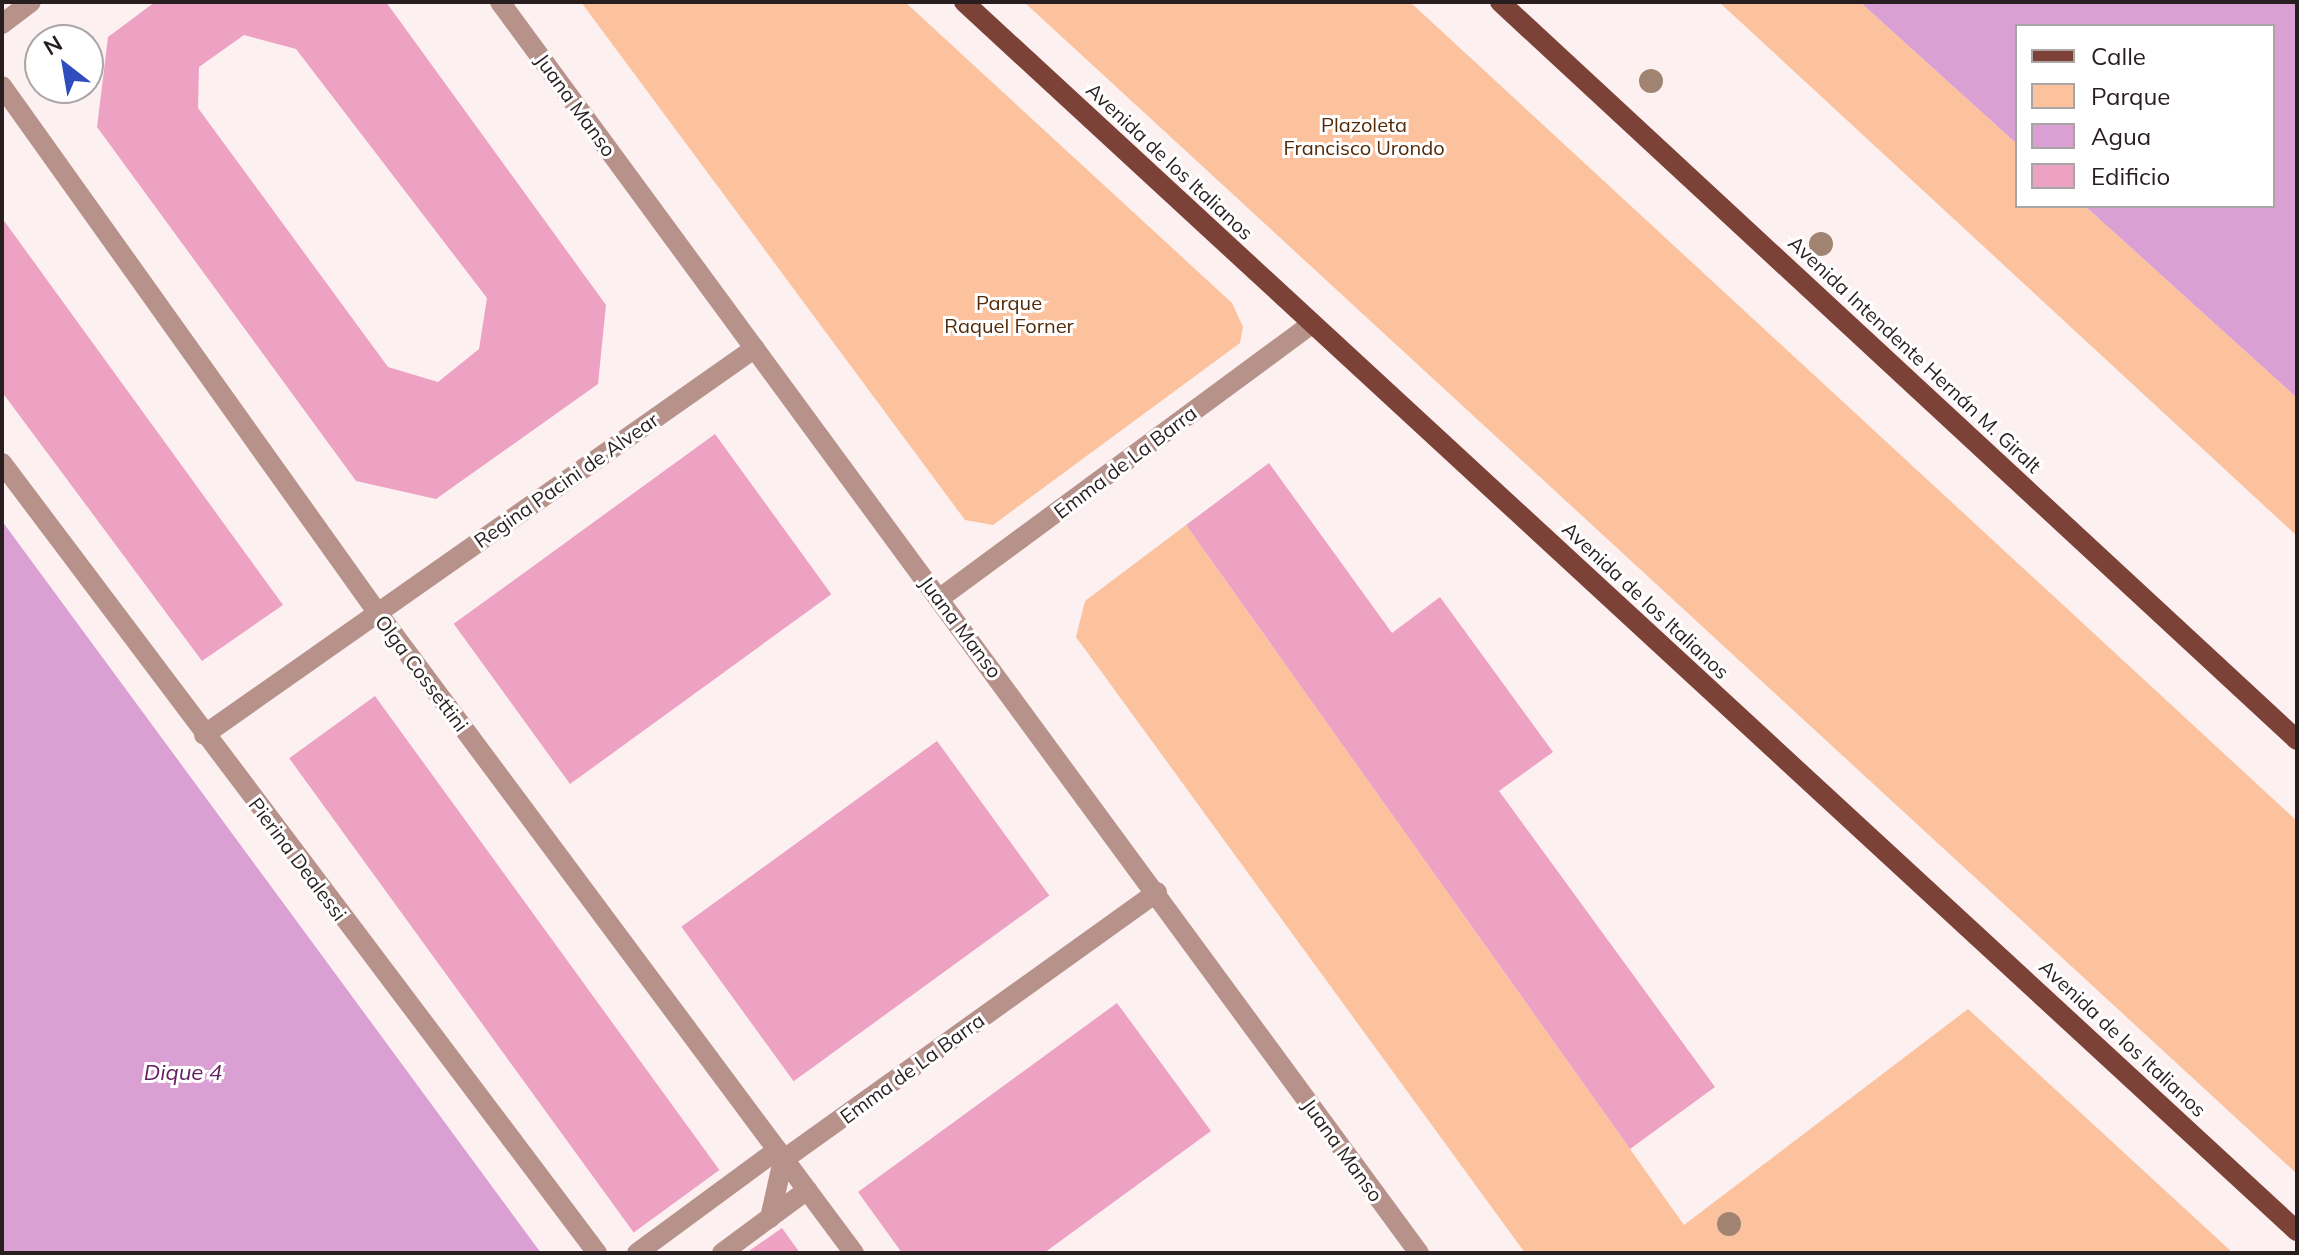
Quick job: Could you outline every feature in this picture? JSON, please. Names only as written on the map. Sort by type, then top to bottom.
[{"type":"main road","name":"Avenida de los Italianos","points":[[964,2],[1310,325],[2297,1231]]},
{"type":"main road","name":"Avenida Intendente Hernán M. Giralt","points":[[1500,2],[2297,740]]},
{"type":"street","points":[[2,24],[31,2]]},
{"type":"street","name":"Juana Manso","points":[[500,2],[1157,892],[1419,1253]]},
{"type":"street","name":"Olga Cossettini","points":[[2,86],[377,612],[854,1253]]},
{"type":"street","name":"Emma de La Barra","points":[[940,598],[1310,325]]},
{"type":"street","name":"Regina Pacini de Alvear","points":[[204,735],[755,348]]},
{"type":"street","name":"Pierina Dealessi","points":[[2,463],[597,1253]]},
{"type":"street","name":"Emma de La Barra","points":[[637,1253],[1157,892]]},
{"type":"street","points":[[770,1218],[780,1155]]},
{"type":"street","points":[[722,1253],[807,1190]]},
{"type":"green space","name":"Parque Raquel Forner","points":[[581,2],[905,2],[1232,303],[1243,327],[1240,343],[993,525],[965,520]]},
{"type":"green space","name":"Plazoleta Francisco Urondo","points":[[1024,2],[1410,2],[2297,821],[2297,1174]]},
{"type":"green space","points":[[1719,2],[1860,2],[2015,142],[2015,208],[2087,208],[2297,398],[2297,536]]},
{"type":"green space","points":[[1186,525],[1684,1225],[1968,1009],[2233,1253],[1525,1253],[1076,637],[1085,601]]},
{"type":"water","points":[[1860,2],[2297,2],[2297,398],[2087,208],[2275,208],[2275,24],[2015,24],[2015,142]]},
{"type":"water","name":"Dique 4","points":[[2,521],[541,1253],[2,1253]]},
{"type":"building","points":[[155,2],[386,2],[606,305],[598,384],[436,499],[356,481],[97,127],[100,104],[104,104],[108,37]],"holes":[[[244,35],[296,49],[487,298],[479,349],[438,382],[388,367],[198,108],[199,67]]]},
{"type":"building","points":[[2,218],[283,605],[202,661],[2,392]]},
{"type":"building","points":[[715,434],[831,594],[570,784],[454,624]]},
{"type":"building","points":[[1269,463],[1392,633],[1440,597],[1553,752],[1499,791],[1715,1087],[1630,1149],[1186,525]]},
{"type":"building","points":[[375,696],[719,1170],[634,1232],[289,758]]},
{"type":"building","points":[[937,741],[1049,896],[794,1081],[681,927]]},
{"type":"building","points":[[1117,1003],[1211,1131],[1044,1253],[902,1253],[858,1192]]},
{"type":"building","points":[[782,1228],[800,1253],[746,1253]]}]
